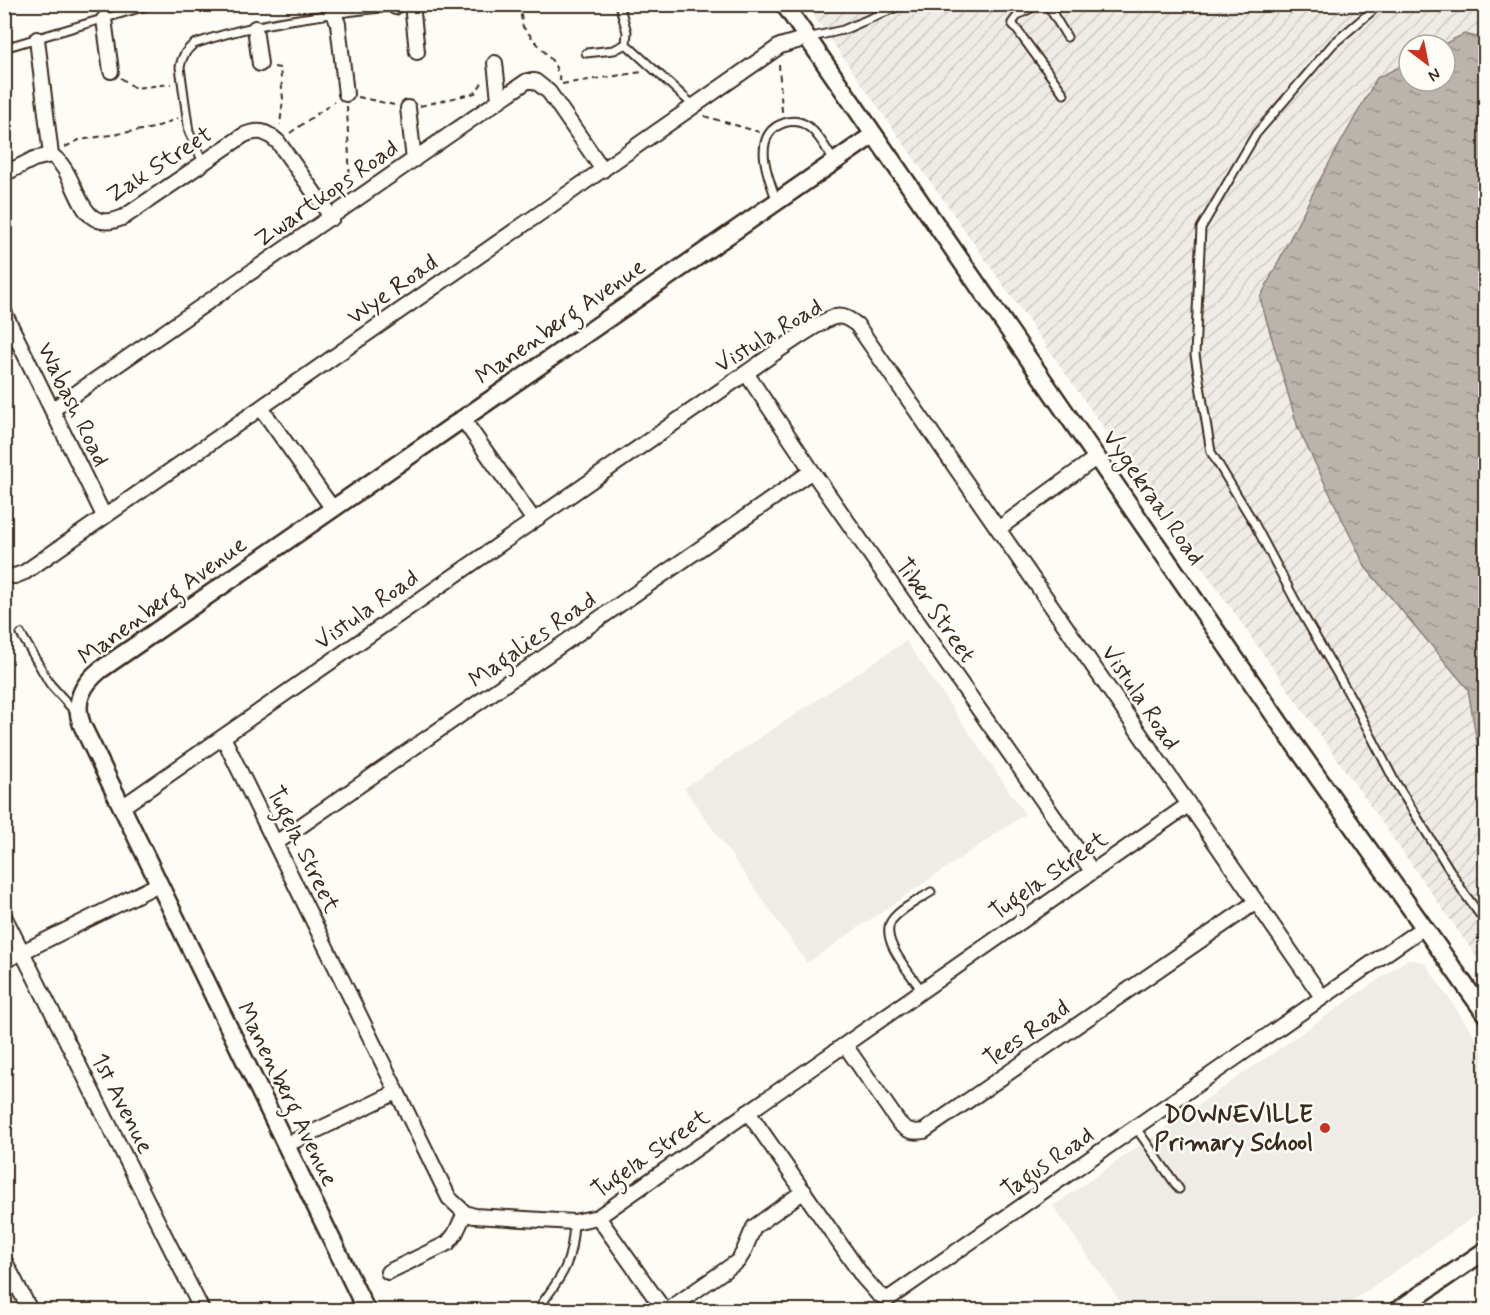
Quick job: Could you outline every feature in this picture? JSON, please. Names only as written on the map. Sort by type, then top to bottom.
[{"type":"street","points":[[412,4],[417,52]]},
{"type":"street","name":"Vygekraal Road","points":[[792,7],[807,38],[873,135],[1290,738],[1485,1015]]},
{"type":"street","points":[[333,9],[338,24],[346,94]]},
{"type":"street","points":[[105,19],[111,71]]},
{"type":"street","points":[[255,28],[260,64]]},
{"type":"street","name":"Wye Road","points":[[4,575],[15,576],[25,572],[780,46],[807,38]]},
{"type":"street","points":[[4,174],[34,159],[51,155],[37,39]]},
{"type":"street","points":[[495,63],[499,99]]},
{"type":"street","name":"Zwartkops Road","points":[[52,410],[525,82],[535,81],[549,92]]},
{"type":"street","points":[[549,92],[603,170]]},
{"type":"street","points":[[408,108],[414,160]]},
{"type":"street","name":"Zak Street","points":[[51,155],[62,165],[84,208],[98,221],[106,222],[124,217],[203,162],[253,132],[261,131],[270,134],[278,142]]},
{"type":"street","name":"Manenberg Avenue","points":[[366,1311],[78,715],[79,696],[90,678],[873,135]]},
{"type":"street","points":[[278,142],[332,218]]},
{"type":"street","name":"Wabash Road","points":[[4,312],[104,516]]},
{"type":"street","name":"Vistula Road","points":[[122,807],[533,519],[746,373],[830,318],[838,316],[857,325],[1322,997]]},
{"type":"street","name":"Tiber Street","points":[[746,373],[1092,871]]},
{"type":"street","points":[[261,408],[333,509]]},
{"type":"street","points":[[462,418],[533,519]]},
{"type":"street","points":[[998,529],[1097,457]]},
{"type":"street","name":"Magalies Road","points":[[276,843],[812,471]]},
{"type":"street","name":"Tugela Street","points":[[223,737],[449,1198],[465,1213],[474,1216],[574,1222],[598,1217],[1188,806]]},
{"type":"street","points":[[4,961],[159,884]]},
{"type":"street","name":"Tees Road","points":[[845,1045],[899,1124],[915,1133],[924,1131],[1256,902]]},
{"type":"street","name":"1st Avenue","points":[[4,916],[202,1311]]},
{"type":"street","name":"Tagus Road","points":[[748,1112],[866,1282],[889,1305],[1136,1128],[1424,927]]},
{"type":"street","points":[[286,1145],[397,1092]]},
{"type":"street","points":[[598,1217],[666,1311],[738,1261],[754,1227],[804,1191]]},
{"type":"street","points":[[388,1272],[448,1243],[465,1213]]},
{"type":"street","points":[[1398,1311],[1484,1254]]},
{"type":"street","points":[[4,1260],[30,1311]]},
{"type":"lane","points":[[4,48],[153,4]]},
{"type":"lane","points":[[203,162],[189,132],[180,67],[182,58],[194,44],[333,9],[412,4]]},
{"type":"lane","points":[[619,4],[627,32],[626,44]]},
{"type":"lane","points":[[807,38],[843,30],[904,4]]},
{"type":"lane","points":[[1039,4],[1018,15],[1012,23],[1064,94]]},
{"type":"lane","points":[[1047,4],[1067,37]]},
{"type":"lane","points":[[1380,4],[1333,44],[1256,134],[1201,228],[1195,355],[1211,452],[1254,523],[1303,615],[1353,700],[1394,780],[1485,923]]},
{"type":"lane","points":[[586,53],[614,50],[626,44]]},
{"type":"lane","points":[[626,44],[694,106]]},
{"type":"lane","points":[[777,201],[767,175],[764,154],[767,135],[774,128],[794,121],[810,128],[834,161]]},
{"type":"lane","points":[[21,634],[50,684],[78,715]]},
{"type":"lane","points":[[922,991],[893,948],[888,932],[891,921],[898,914],[931,892]]},
{"type":"lane","points":[[1136,1128],[1179,1189]]},
{"type":"lane","points":[[537,1311],[566,1269],[574,1222]]},
{"type":"lane","points":[[1098,1311],[1107,1309],[1112,1311]]},
{"type":"path","points":[[519,4],[523,27],[554,63],[562,84]]},
{"type":"path","points":[[780,46],[778,57],[782,124]]},
{"type":"path","points":[[278,142],[346,94],[408,108],[475,93],[495,63]]},
{"type":"path","points":[[549,92],[562,84],[642,72],[648,63]]},
{"type":"path","points":[[260,64],[280,68],[283,99],[278,142]]},
{"type":"path","points":[[111,71],[135,88],[182,83]]},
{"type":"path","points":[[346,94],[350,205]]},
{"type":"path","points":[[694,106],[706,117],[767,135]]},
{"type":"path","points":[[51,155],[79,140],[154,128],[186,114]]},
{"type":"shaded area","points":[[806,5],[1485,5],[1485,969]]},
{"type":"shaded area","points":[[906,641],[1025,814],[807,963],[684,788]]},
{"type":"shaded area","name":"DOWNEVILLE Primary School","points":[[1408,959],[1424,962],[1485,1051],[1485,1209],[1339,1310],[1126,1310],[1053,1206]]},
{"type":"water","points":[[1464,34],[1486,39],[1485,790],[1468,689],[1366,568],[1298,428],[1260,298],[1318,183],[1377,78],[1397,68],[1397,93],[1457,93],[1457,38]]},
{"type":"place","name":"DOWNEVILLE Primary School","points":[[1325,1128]]}]
